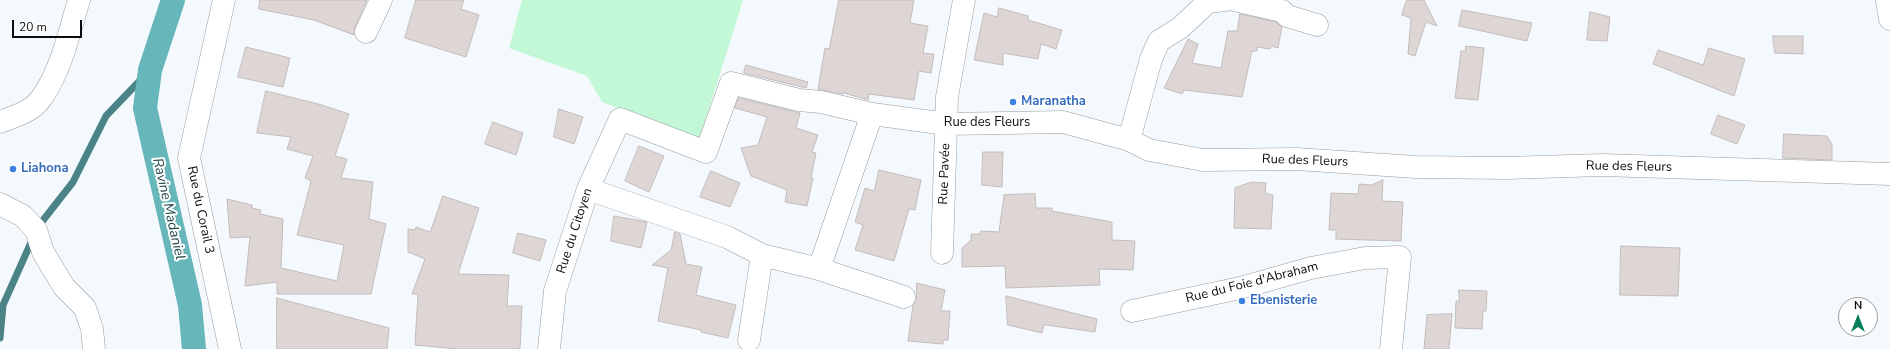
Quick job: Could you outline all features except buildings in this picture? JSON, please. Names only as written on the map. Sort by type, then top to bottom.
[{"type":"street","points":[[0,122],[20,115],[39,101],[56,72],[79,0]]},
{"type":"street","name":"Rue du Corail 3","points":[[224,0],[189,158],[230,349]]},
{"type":"street","points":[[366,32],[381,0]]},
{"type":"street","name":"Rue Pavée","points":[[942,253],[947,97],[964,0]]},
{"type":"street","points":[[1129,140],[1159,41],[1180,28],[1208,2],[1225,0]]},
{"type":"street","points":[[1234,0],[1282,11],[1287,16],[1317,26]]},
{"type":"street","points":[[1887,0],[1890,19]]},
{"type":"street","name":"Rue des Fleurs","points":[[620,119],[706,152],[731,83],[799,100],[821,102],[872,114],[947,124],[1064,122],[1129,140],[1148,150],[1203,160],[1297,159],[1415,167],[1506,168],[1602,165],[1890,174]]},
{"type":"street","points":[[819,269],[872,114]]},
{"type":"street","name":"Rue du Citoyen","points":[[549,349],[555,291],[588,189],[620,119]]},
{"type":"street","points":[[588,189],[727,237],[762,255],[819,269],[904,297]]},
{"type":"street","points":[[0,204],[23,216],[36,230],[44,252],[64,287],[85,308],[92,329],[94,349]]},
{"type":"street","points":[[749,340],[762,255]]},
{"type":"street","name":"Rue du Foie d'Abraham","points":[[1132,311],[1240,288],[1311,268],[1365,258],[1400,257],[1391,349]]},
{"type":"green space","points":[[522,0],[743,0],[700,138],[602,102],[587,76],[509,48]]},
{"type":"waterway","name":"Ravine Madaniel","points":[[173,0],[150,70],[145,108],[190,305],[194,349]]},
{"type":"waterway","name":"Ravine Madaniel","points":[[37,228],[73,182],[106,116],[150,70]]},
{"type":"waterway","name":"Ravine Madaniel","points":[[0,338],[3,305],[33,238]]},
{"type":"place","name":"Maranatha","points":[[1013,102]]},
{"type":"place","name":"Liahona","points":[[13,169]]},
{"type":"place","name":"Ebenisterie","points":[[1242,301]]}]
